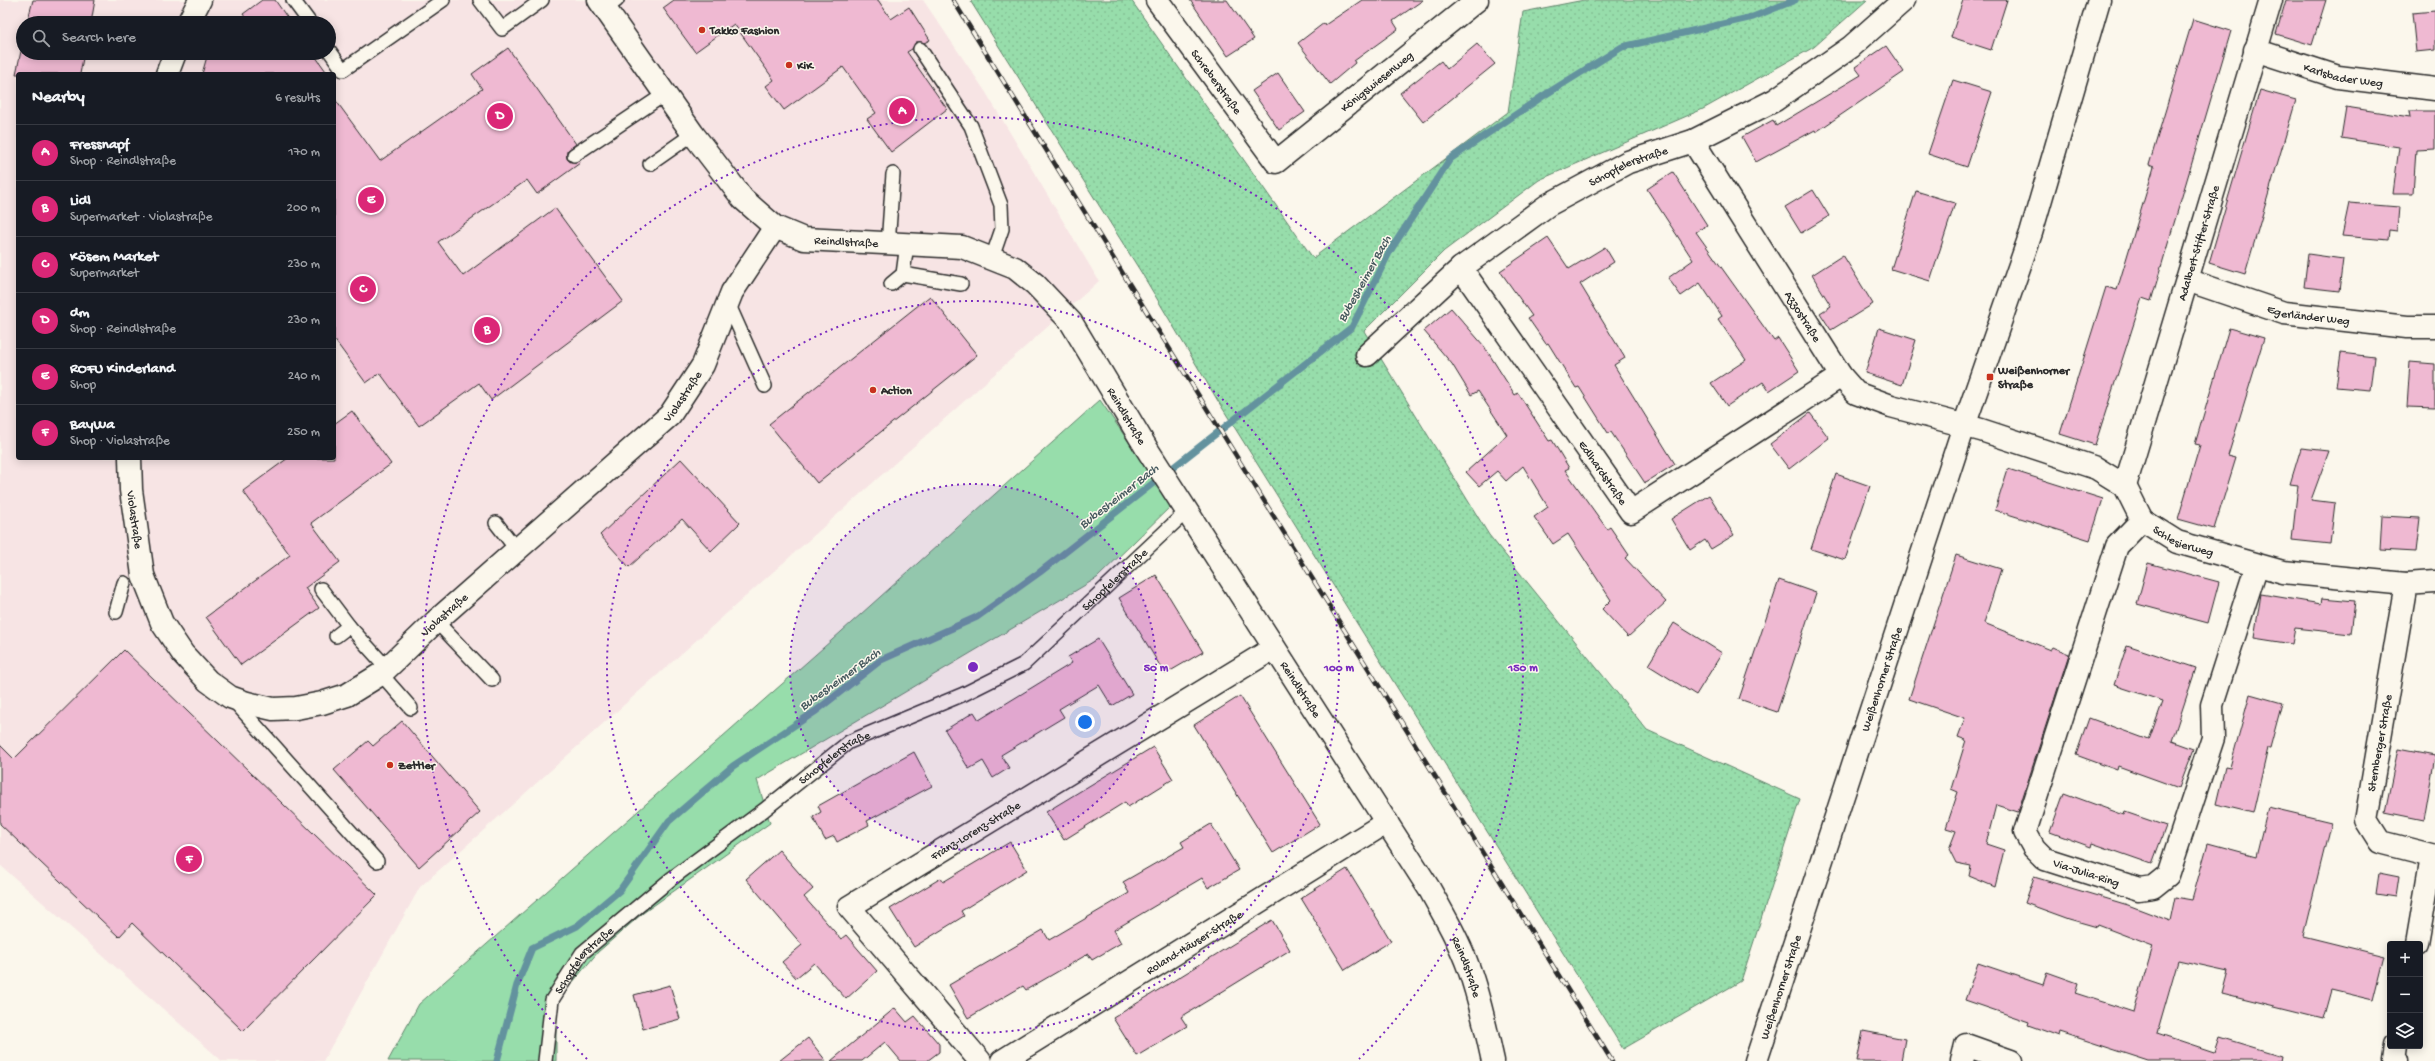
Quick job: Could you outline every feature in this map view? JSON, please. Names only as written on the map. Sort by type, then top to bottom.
[{"type":"street","points":[[192,16],[200,0]]},
{"type":"street","name":"Schreberstraße","points":[[1157,0],[1276,162]]},
{"type":"street","name":"Königswiesenweg","points":[[1276,162],[1477,0]]},
{"type":"street","name":"Schopfelerstraße","points":[[1367,355],[1461,268],[1548,205],[1628,162],[1693,140],[1775,100],[1851,47],[1904,0]]},
{"type":"street","name":"Weißenhorner Straße","points":[[1756,1061],[1964,426],[2031,233],[2099,0]]},
{"type":"street","name":"Adalbert-Stifter-Straße","points":[[2124,486],[2270,0]]},
{"type":"street","name":"Reindlstraße","points":[[607,3],[665,94],[693,134],[743,199],[775,227],[804,239],[962,247],[1015,268],[1035,284],[1071,322],[1147,449],[1182,501],[1274,648],[1387,822],[1444,915],[1469,968],[1484,1019],[1493,1061]]},
{"type":"street","name":"Karlsbader Weg","points":[[2255,50],[2338,77],[2435,89]]},
{"type":"street","points":[[168,72],[172,60]]},
{"type":"street","name":"Azzostraße","points":[[1693,140],[1841,376],[1856,394],[1891,406],[1964,426]]},
{"type":"street","name":"Violastraße","points":[[130,460],[131,490],[128,580],[162,622],[182,654],[208,681],[230,697],[247,703],[272,709],[296,708],[322,703],[347,695],[384,671],[436,621],[670,415],[703,365],[732,292],[775,227]]},
{"type":"street","name":"Edlhardstraße","points":[[1461,268],[1631,512],[1841,376]]},
{"type":"street","name":"Egerländer Weg","points":[[2187,280],[2284,313],[2408,327],[2435,326]]},
{"type":"street","name":"Schlesierweg","points":[[1964,426],[2096,468],[2124,486],[2142,520],[2177,542],[2284,572],[2406,584],[2435,582]]},
{"type":"street","name":"Via-Julia-Ring","points":[[2142,520],[2117,546],[2025,832],[2034,848],[2045,859],[2138,889],[2153,887],[2168,875],[2213,738],[2212,705],[2257,564]]},
{"type":"street","name":"Sternberger Straße","points":[[2406,584],[2366,820],[2380,842],[2434,856]]},
{"type":"street","name":"Franz-Lorenz-Straße","points":[[980,1061],[849,907],[1274,648]]},
{"type":"street","name":"Roland-Häuser-Straße","points":[[1002,1061],[1387,822]]},
{"type":"street","points":[[2418,941],[2434,856]]},
{"type":"street","points":[[1962,1061],[1966,1045],[2011,1061]]},
{"type":"lane","points":[[294,0],[305,16]]},
{"type":"lane","points":[[336,60],[343,70],[443,0]]},
{"type":"lane","points":[[480,0],[502,29],[542,0]]},
{"type":"lane","points":[[920,49],[971,126],[1001,206],[1002,229],[992,258]]},
{"type":"lane","points":[[574,155],[665,94]]},
{"type":"lane","points":[[650,164],[693,134]]},
{"type":"lane","points":[[893,174],[898,244],[903,274]]},
{"type":"lane","points":[[891,284],[903,274],[961,284]]},
{"type":"lane","points":[[728,302],[765,386]]},
{"type":"lane","name":"Schopfelerstraße","points":[[545,1061],[552,1000],[582,953],[671,880],[764,810],[849,742],[964,694],[1024,664],[1182,501]]},
{"type":"lane","points":[[496,523],[517,550]]},
{"type":"lane","points":[[116,612],[128,580]]},
{"type":"lane","points":[[321,589],[411,708]]},
{"type":"lane","points":[[436,621],[492,680]]},
{"type":"lane","points":[[336,636],[349,626]]},
{"type":"lane","points":[[230,697],[377,861]]},
{"type":"shaded area","points":[[0,0],[923,0],[985,91],[1099,281],[420,887],[323,1061],[222,1061],[0,865]]},
{"type":"green space","points":[[973,0],[1131,0],[1313,258],[1508,112],[1523,12],[1584,0],[1867,0],[1814,47],[1703,109],[1539,180],[1444,251],[1364,331],[1489,535],[1647,730],[1800,799],[1741,981],[1623,1049],[1218,401],[1141,272],[971,2]]},
{"type":"green space","points":[[1100,400],[1172,505],[1097,578],[757,780],[770,823],[643,913],[598,952],[556,1002],[556,1061],[388,1061],[419,1004],[832,640]]},
{"type":"building","points":[[33,0],[95,0],[92,16],[29,16]]},
{"type":"building","points":[[262,0],[275,0],[286,16],[244,16],[243,14]]},
{"type":"building","points":[[674,0],[878,0],[891,19],[909,7],[930,40],[924,43],[916,42],[912,49],[907,52],[947,109],[891,152],[867,119],[876,113],[843,67],[784,110],[766,86],[774,80],[734,24],[695,52],[663,8]]},
{"type":"building","points":[[1190,0],[1227,0],[1254,39],[1228,56]]},
{"type":"building","points":[[1362,0],[1423,0],[1393,21],[1398,29],[1354,61],[1355,63],[1330,84],[1298,43],[1324,23],[1325,25]]},
{"type":"building","points":[[1963,0],[2007,0],[1991,50],[1951,37]]},
{"type":"building","points":[[2286,0],[2326,0],[2312,45],[2276,34]]},
{"type":"building","points":[[2435,11],[2435,50],[2416,52],[2412,13]]},
{"type":"building","points":[[2193,19],[2231,31],[2151,301],[2142,298],[2095,445],[2060,434],[2106,287],[2117,290],[2154,167],[2149,165]]},
{"type":"building","points":[[1477,44],[1495,64],[1423,122],[1400,93],[1441,61],[1447,69]]},
{"type":"building","points":[[1886,46],[1904,72],[1816,132],[1815,130],[1756,162],[1742,137],[1773,120],[1776,126],[1861,75],[1855,67]]},
{"type":"building","points":[[508,48],[576,144],[567,151],[567,159],[571,162],[579,161],[580,163],[537,194],[527,180],[438,242],[463,276],[555,208],[623,301],[491,400],[479,383],[419,426],[380,373],[366,383],[336,342],[336,101],[380,161],[482,89],[472,74]]},
{"type":"building","points":[[19,60],[83,60],[80,72],[16,72]]},
{"type":"building","points":[[206,60],[318,60],[327,72],[203,72]]},
{"type":"building","points":[[1278,73],[1305,112],[1279,130],[1252,91]]},
{"type":"building","points":[[1953,80],[1992,92],[1967,167],[1928,154]]},
{"type":"building","points":[[2260,90],[2296,100],[2245,274],[2209,263]]},
{"type":"building","points":[[2346,107],[2410,117],[2409,111],[2435,111],[2435,149],[2416,150],[2413,194],[2393,194],[2399,147],[2341,138]]},
{"type":"building","points":[[1673,172],[1707,225],[1696,232],[1774,341],[1778,338],[1799,371],[1769,391],[1763,382],[1727,406],[1711,383],[1746,360],[1718,319],[1722,316],[1700,283],[1681,296],[1668,278],[1693,260],[1647,189]]},
{"type":"building","points":[[1813,190],[1829,216],[1801,233],[1785,207]]},
{"type":"building","points":[[1916,191],[1955,203],[1930,281],[1891,269]]},
{"type":"building","points":[[2349,203],[2399,207],[2397,231],[2389,230],[2388,240],[2342,236]]},
{"type":"building","points":[[1548,238],[1569,269],[1605,247],[1614,262],[1580,284],[1625,358],[1614,365],[1675,464],[1645,483],[1611,432],[1608,433],[1579,387],[1576,388],[1548,343],[1546,344],[1528,318],[1532,316],[1500,271]]},
{"type":"building","points":[[2308,254],[2343,259],[2339,291],[2304,287]]},
{"type":"building","points":[[1843,255],[1873,304],[1831,330],[1820,313],[1831,306],[1812,275]]},
{"type":"building","name":"Action","points":[[930,296],[977,355],[817,483],[769,424]]},
{"type":"building","points":[[1451,308],[1484,346],[1515,395],[1518,393],[1549,441],[1552,440],[1569,468],[1565,470],[1607,529],[1610,527],[1629,555],[1625,558],[1666,602],[1628,637],[1602,609],[1611,600],[1568,534],[1553,544],[1534,517],[1548,507],[1523,466],[1506,481],[1497,471],[1479,486],[1466,472],[1507,435],[1478,391],[1471,395],[1452,364],[1424,331]]},
{"type":"building","points":[[1879,328],[1916,340],[1902,385],[1865,373]]},
{"type":"building","points":[[2229,328],[2264,338],[2228,456],[2236,458],[2214,529],[2178,519],[2200,445],[2195,444]]},
{"type":"building","points":[[2341,353],[2374,357],[2370,390],[2336,387]]},
{"type":"building","points":[[2410,362],[2435,364],[2435,408],[2407,407]]},
{"type":"building","points":[[352,411],[391,464],[311,523],[340,562],[305,588],[319,608],[241,665],[206,617],[290,555],[243,491],[285,460],[336,460],[336,423]]},
{"type":"building","points":[[1810,413],[1829,438],[1789,469],[1770,444]]},
{"type":"building","points":[[2301,448],[2329,451],[2311,500],[2335,503],[2330,544],[2292,540],[2298,485],[2290,484]]},
{"type":"building","points":[[681,459],[740,523],[711,551],[682,519],[629,567],[600,535]]},
{"type":"building","points":[[2008,469],[2103,499],[2090,540],[1995,510]]},
{"type":"building","points":[[1836,474],[1870,486],[1845,560],[1811,549]]},
{"type":"building","points":[[1709,495],[1734,535],[1711,549],[1705,540],[1690,550],[1671,519]]},
{"type":"building","points":[[2382,516],[2420,518],[2416,552],[2380,550]]},
{"type":"building","points":[[1956,555],[2001,569],[1984,623],[2051,650],[2053,647],[2069,654],[2018,812],[1996,805],[1986,844],[2004,850],[1995,887],[1969,876],[1971,866],[1956,863],[1949,849],[1956,831],[1946,828],[1958,792],[1951,789],[1966,740],[1958,737],[1965,718],[1909,699]]},
{"type":"building","points":[[2148,563],[2219,582],[2208,623],[2137,604]]},
{"type":"building","points":[[1156,575],[1203,652],[1165,674],[1119,598]]},
{"type":"building","points":[[1779,580],[1816,593],[1777,712],[1739,699]]},
{"type":"building","points":[[2261,594],[2321,604],[2322,598],[2355,601],[2351,634],[2295,628],[2292,644],[2254,638]]},
{"type":"building","points":[[1674,623],[1722,653],[1696,695],[1648,665]]},
{"type":"building","points":[[1098,639],[1132,694],[1112,706],[1099,685],[1059,709],[1064,717],[1001,755],[1009,768],[993,778],[983,761],[969,769],[945,730],[974,712],[979,720],[1072,663],[1068,657]]},
{"type":"building","points":[[2127,645],[2196,668],[2172,741],[2194,749],[2179,788],[2118,766],[2117,770],[2076,755],[2089,718],[2149,740],[2163,701],[2114,685]]},
{"type":"building","points":[[124,650],[377,895],[243,1031],[132,923],[119,937],[0,824],[0,745],[14,759]]},
{"type":"building","points":[[2250,694],[2282,703],[2270,748],[2268,748],[2253,813],[2216,804],[2225,766],[2230,767]]},
{"type":"building","points":[[1240,696],[1320,824],[1273,853],[1194,725]]},
{"type":"building","points":[[402,721],[480,812],[419,867],[334,770],[368,741],[373,746]]},
{"type":"building","points":[[1153,747],[1173,779],[1128,807],[1125,802],[1064,840],[1046,812]]},
{"type":"building","points":[[2398,749],[2435,756],[2424,820],[2385,812]]},
{"type":"building","points":[[914,752],[932,786],[867,821],[869,825],[837,842],[834,836],[825,840],[813,817],[821,812],[818,806]]},
{"type":"building","points":[[2064,793],[2124,815],[2125,812],[2166,826],[2152,864],[2092,843],[2091,847],[2050,832]]},
{"type":"building","points":[[2268,807],[2331,822],[2303,936],[2384,956],[2373,1000],[2331,990],[2323,1019],[2222,994],[2228,971],[2178,960],[2157,1033],[2214,1052],[2219,1037],[2282,1056],[2281,1061],[2149,1061],[2060,1032],[2059,1036],[2028,1025],[2029,1022],[1965,1000],[1978,963],[2043,985],[2047,972],[2078,983],[2075,993],[2134,1012],[2153,946],[2098,925],[2097,927],[2069,919],[2025,903],[2034,877],[2128,905],[2170,921],[2175,897],[2192,900],[2208,843],[2256,856]]},
{"type":"building","points":[[1211,824],[1239,870],[1208,888],[1202,878],[1114,930],[1121,943],[1092,960],[1088,954],[1026,990],[1023,986],[968,1018],[949,985],[1043,930],[1049,940],[1129,893],[1123,882],[1184,847],[1181,842]]},
{"type":"building","points":[[1010,842],[1027,870],[961,911],[964,916],[914,947],[890,909],[941,878],[943,882]]},
{"type":"building","points":[[779,850],[813,889],[804,897],[841,939],[846,935],[877,971],[846,999],[814,963],[796,978],[782,962],[802,945],[746,879]]},
{"type":"building","points":[[1347,869],[1391,941],[1345,970],[1301,898]]},
{"type":"building","points":[[2379,873],[2399,877],[2396,897],[2376,894]]},
{"type":"building","points":[[1272,920],[1290,950],[1181,1017],[1187,1026],[1137,1056],[1113,1018]]},
{"type":"building","points":[[670,985],[680,1019],[643,1029],[634,995]]},
{"type":"building","points":[[895,1008],[907,1022],[915,1016],[939,1044],[939,1052],[927,1061],[901,1061],[885,1042],[862,1061],[831,1061]]},
{"type":"building","points":[[1863,1031],[1905,1039],[1901,1061],[1857,1061]]},
{"type":"building","points":[[808,1038],[826,1061],[779,1061]]},
{"type":"waterway","name":"Bubesheimer Bach","points":[[497,1061],[517,985],[532,948],[577,926],[620,890],[669,821],[733,766],[816,711],[881,660],[977,617],[1040,572],[1352,327],[1390,251],[1450,159],[1543,96],[1622,47],[1753,17],[1795,0]]},
{"type":"railway","points":[[953,0],[1612,1061]]},
{"type":"place","name":"Takko Fashion","points":[[702,30]]},
{"type":"place","name":"KiK","points":[[789,65]]},
{"type":"place","name":"Fressnapf","points":[[902,111]]},
{"type":"place","name":"dm","points":[[500,116]]},
{"type":"place","name":"ROFU Kinderland","points":[[371,200]]},
{"type":"place","name":"Kösem Market","points":[[363,289]]},
{"type":"place","name":"Lidl","points":[[487,330]]},
{"type":"place","name":"Weißenhorner Straße","points":[[1990,377]]},
{"type":"place","name":"Action","points":[[873,390]]},
{"type":"place","name":"Zettler","points":[[390,765]]},
{"type":"place","name":"BayWa","points":[[189,859]]}]
